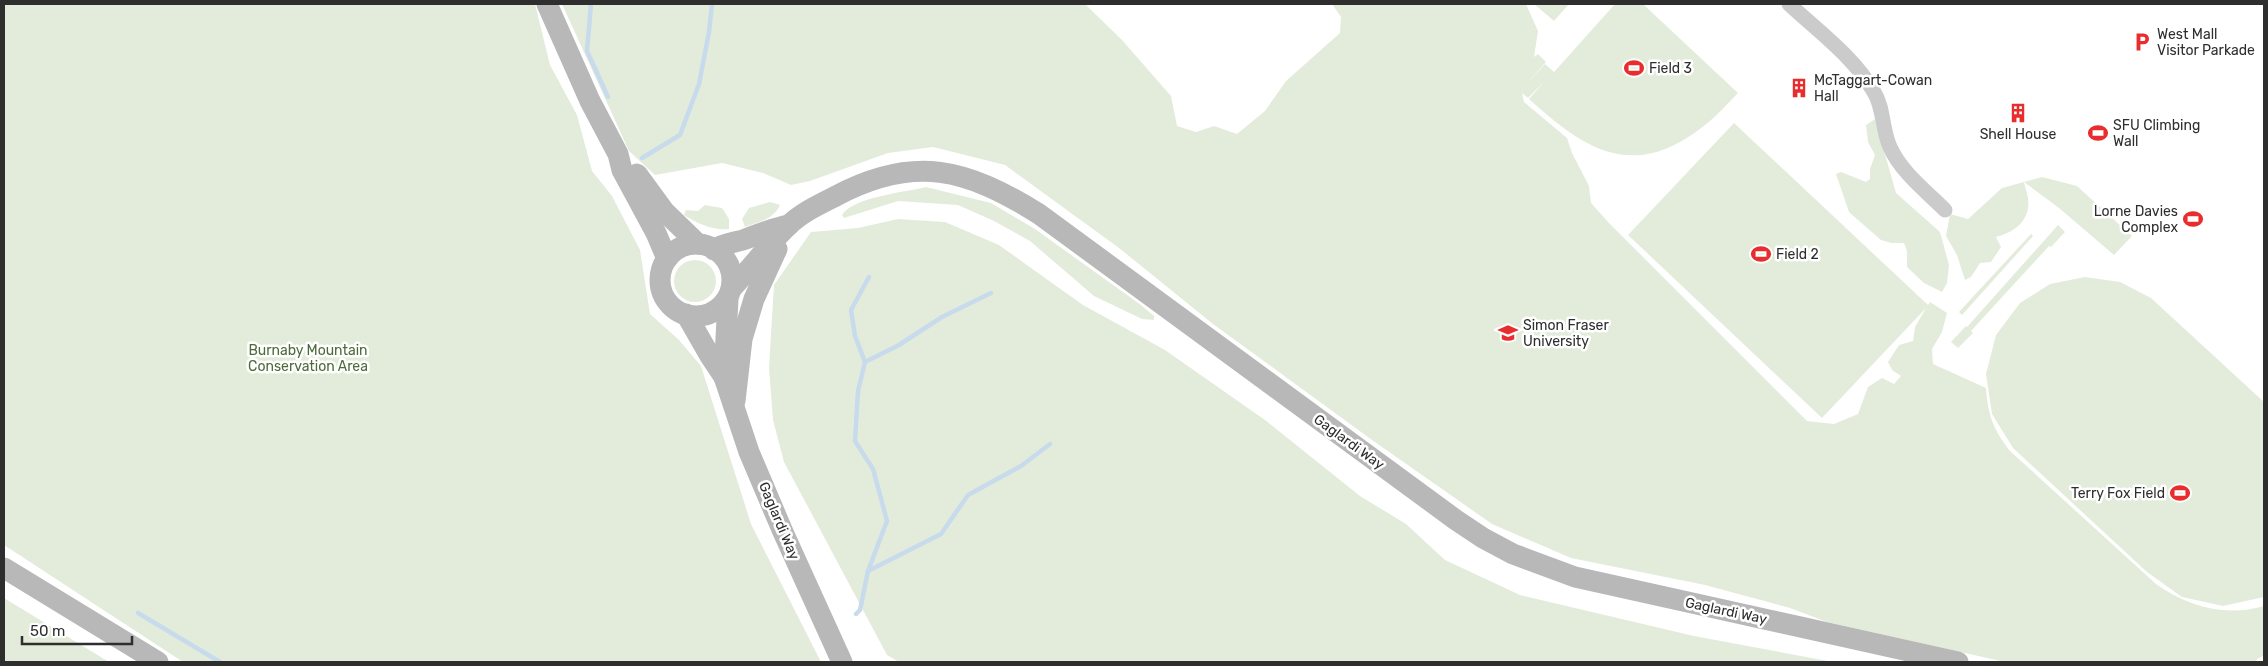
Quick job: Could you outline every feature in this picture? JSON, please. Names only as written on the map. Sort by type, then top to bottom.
[{"type":"street","points":[[547,4],[590,101],[618,154],[622,170],[656,233],[667,259]]},
{"type":"street","points":[[1789,4],[1849,59],[1875,92],[1884,117],[1890,146],[1908,173],[1946,210]]},
{"type":"street","points":[[618,154],[631,166],[664,211],[706,247],[722,256],[729,266],[732,277],[730,293],[720,308],[710,314],[698,316],[686,314],[672,306],[662,291],[661,275],[667,259],[681,247],[706,247]]},
{"type":"street","name":"Gaglardi Way","points":[[724,377],[730,293],[789,225],[820,204],[857,185],[879,177],[914,172],[951,174],[989,185],[1039,214],[1456,520],[1483,538],[1513,554],[1542,567],[1583,579],[1958,662]]},
{"type":"street","points":[[734,409],[742,338],[754,299],[789,225]]},
{"type":"street","name":"Gaglardi Way","points":[[706,247],[742,240],[774,228],[789,225]]},
{"type":"street","name":"Gaglardi Way","points":[[686,314],[724,377],[749,452],[842,662]]},
{"type":"street","points":[[4,568],[158,662]]},
{"type":"green space","name":"Burnaby Mountain Conservation Area","points":[[4,4],[535,4],[550,65],[577,115],[592,171],[612,196],[640,250],[650,314],[679,340],[701,366],[751,524],[821,662],[183,662],[4,545]]},
{"type":"green space","points":[[562,4],[1085,4],[1122,40],[1171,96],[1177,126],[1196,132],[1214,126],[1237,134],[1265,111],[1286,81],[1340,33],[1341,17],[1332,4],[1526,4],[1538,31],[1534,57],[1538,54],[1546,62],[1522,89],[1545,64],[1554,72],[1615,4],[1643,4],[1738,93],[1718,114],[1680,142],[1656,152],[1634,155],[1612,153],[1592,145],[1550,118],[1529,99],[1544,82],[1528,98],[1522,93],[1524,102],[1567,138],[1572,153],[1589,186],[1591,203],[1609,223],[1807,421],[1834,424],[1858,414],[1868,387],[1882,378],[1894,384],[1901,376],[1892,370],[1888,362],[1899,345],[1913,341],[1915,327],[1926,308],[1822,418],[1628,235],[1734,123],[1928,305],[1930,302],[1947,313],[1942,332],[1932,349],[1933,364],[1986,388],[1992,421],[1999,436],[2010,451],[2156,584],[2169,592],[2194,604],[2221,610],[2250,609],[2264,606],[2264,655],[2256,660],[2257,662],[2005,662],[1827,622],[1790,608],[1705,585],[1571,558],[1492,524],[1372,440],[1213,324],[1119,248],[1005,165],[933,147],[888,153],[810,181],[791,185],[763,173],[722,163],[655,175],[629,151]]},
{"type":"green space","points":[[1534,4],[1569,4],[1554,21]]},
{"type":"green space","points":[[1875,119],[1896,193],[1940,232],[1949,265],[1947,283],[1942,292],[1924,283],[1907,267],[1907,251],[1904,243],[1891,243],[1881,240],[1849,212],[1836,174],[1841,172],[1866,182],[1870,179],[1870,169],[1875,155],[1868,142],[1866,125]]},
{"type":"green space","points":[[2042,177],[2077,186],[2132,236],[2114,255],[2059,208],[2024,182],[2028,206],[2024,219],[2009,232],[1996,237],[2001,247],[1991,262],[1980,263],[1971,277],[1965,280],[1957,255],[1946,236],[1950,214],[1968,219],[2002,188]]},
{"type":"green space","points":[[926,187],[991,203],[1035,229],[1141,305],[1154,316],[1154,320],[1142,319],[1094,296],[1030,241],[994,221],[958,205],[898,201],[844,218],[842,215],[848,209],[868,200]]},
{"type":"green space","points":[[770,202],[780,205],[774,214],[745,227],[742,219],[749,208]]},
{"type":"green space","points":[[705,205],[722,208],[729,219],[729,229],[711,228],[684,215],[686,210],[698,211]]},
{"type":"green space","points":[[898,219],[945,222],[999,245],[1083,305],[1165,350],[1265,420],[1360,496],[1406,524],[1445,560],[1520,595],[1694,636],[1833,662],[899,662],[887,655],[784,462],[773,420],[769,368],[774,285],[811,232],[858,228]]},
{"type":"green space","points":[[2058,225],[2065,232],[2051,247],[2049,246],[1971,331],[1973,333],[1958,348],[1951,342],[1967,327]]},
{"type":"green space","points":[[2031,234],[2033,236],[1962,315],[1959,312]]},
{"type":"green space","points":[[695,260],[710,266],[716,281],[710,296],[695,302],[680,296],[674,281],[680,266]]},
{"type":"green space","name":"Terry Fox Field","points":[[2085,277],[2120,282],[2151,298],[2264,402],[2264,597],[2223,606],[2182,597],[2147,572],[2013,448],[1992,414],[1986,374],[1996,335],[2020,303],[2050,284]]},
{"type":"green space","points":[[4,598],[109,662],[4,662]]},
{"type":"waterway","points":[[591,4],[587,51],[608,97]]},
{"type":"waterway","points":[[642,158],[680,135],[699,84],[709,32],[712,4]]},
{"type":"waterway","points":[[856,614],[860,610],[868,571],[887,521],[873,469],[855,441],[858,391],[865,362],[855,336],[851,310],[869,277]]},
{"type":"waterway","points":[[865,362],[899,345],[942,317],[991,293]]},
{"type":"waterway","points":[[868,571],[941,534],[968,495],[1021,466],[1050,444]]},
{"type":"waterway","points":[[138,613],[220,662]]},
{"type":"place","name":"West Mall Visitor Parkade","points":[[2142,42]]},
{"type":"place","name":"Field 3","points":[[1634,68]]},
{"type":"place","name":"McTaggart-Cowan Hall","points":[[1799,88]]},
{"type":"place","name":"Shell House","points":[[2018,113]]},
{"type":"place","name":"SFU Climbing Wall","points":[[2098,133]]},
{"type":"place","name":"Lorne Davies Complex","points":[[2193,219]]},
{"type":"place","name":"Field 2","points":[[1761,254]]},
{"type":"place","name":"Simon Fraser University","points":[[1508,333]]},
{"type":"place","name":"Terry Fox Field","points":[[2180,493]]}]
